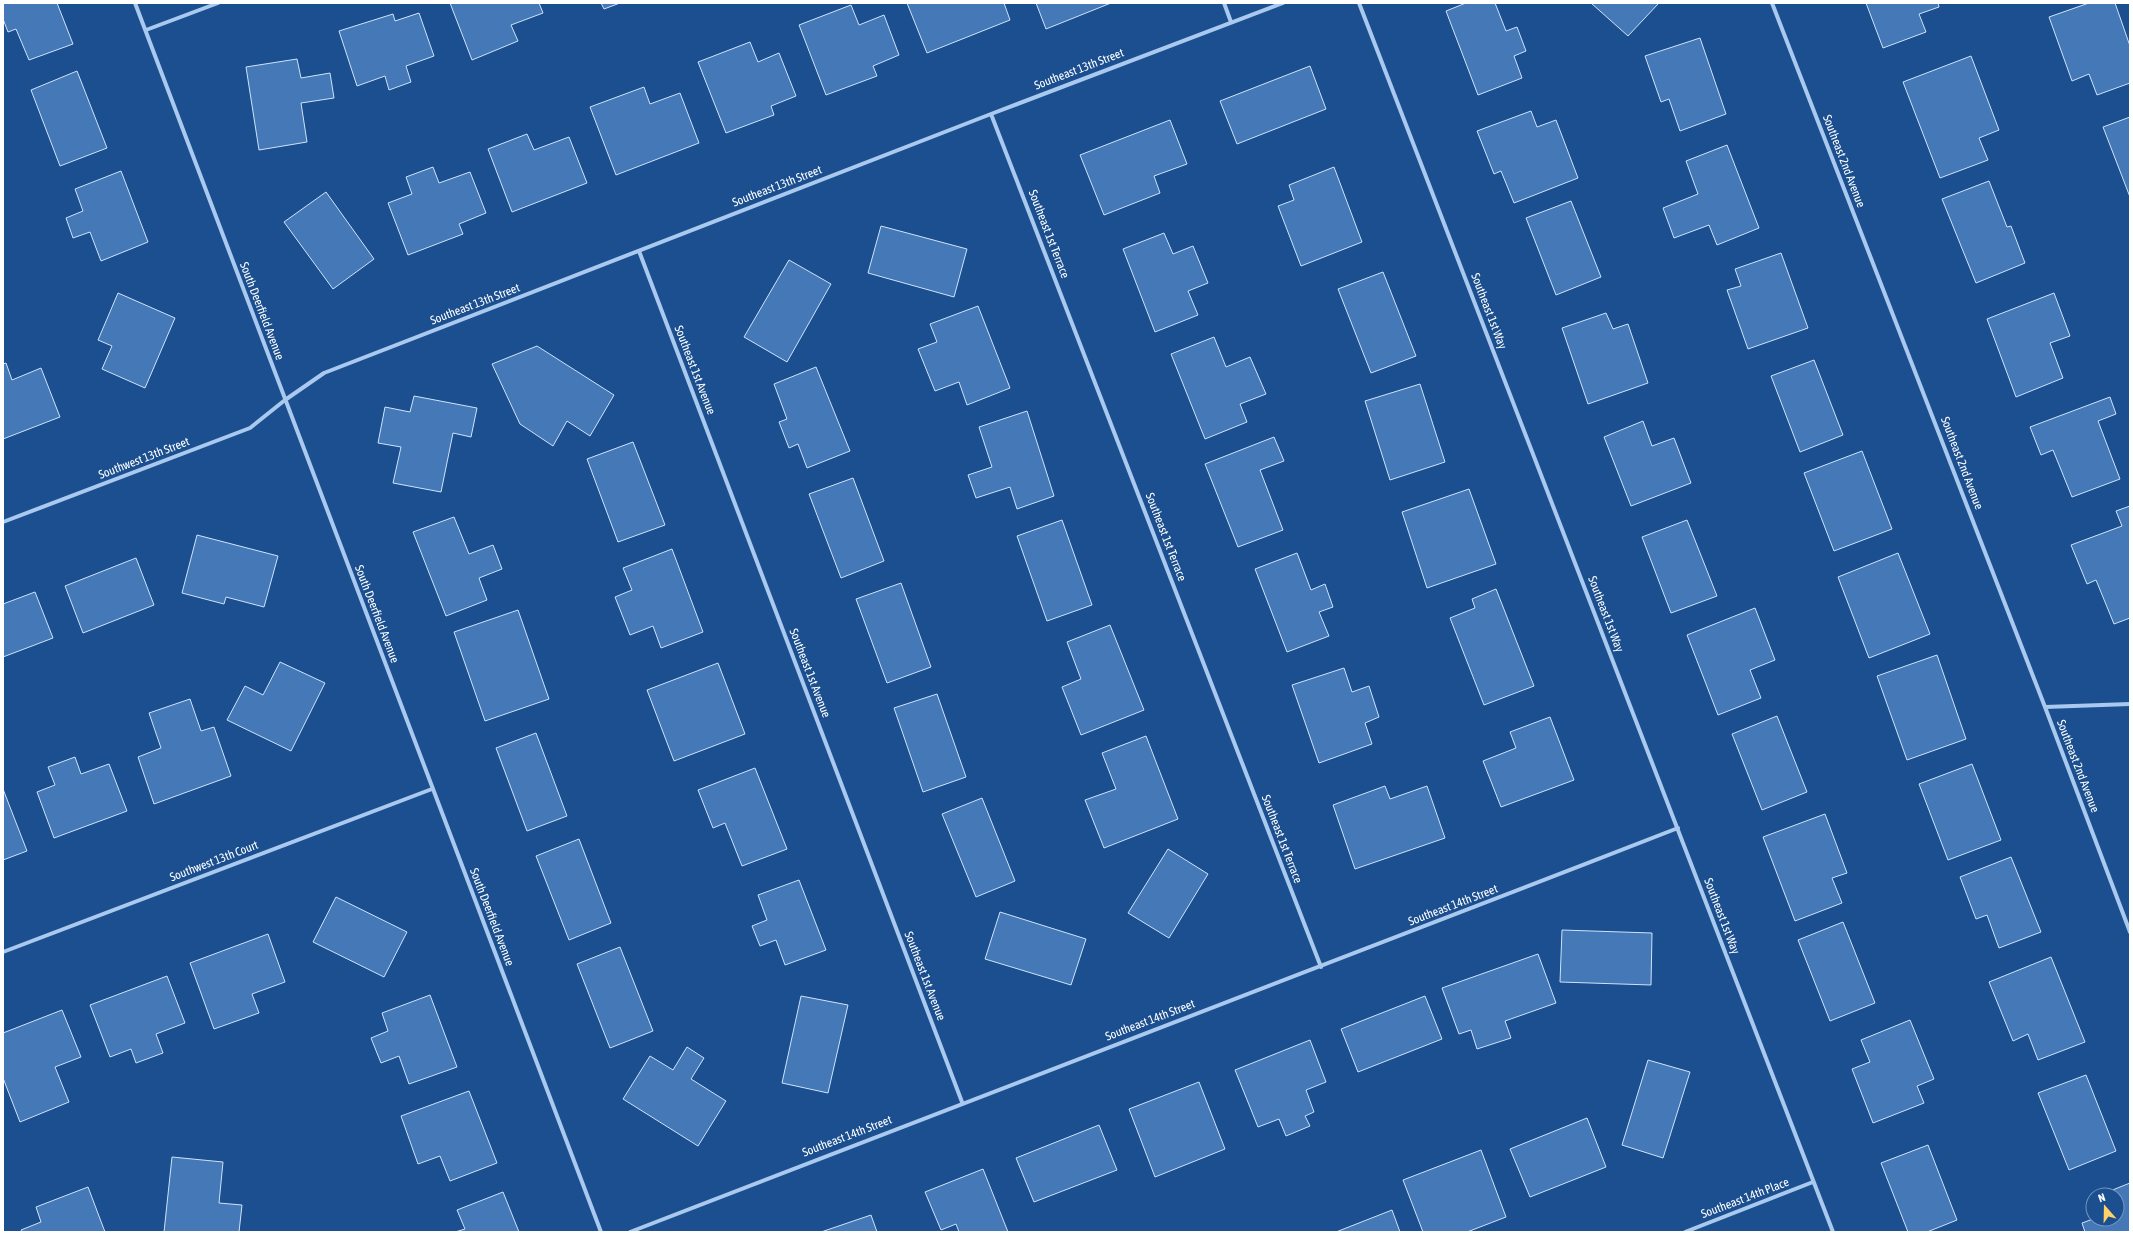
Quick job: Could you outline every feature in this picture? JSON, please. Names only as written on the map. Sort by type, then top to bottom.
[{"type":"street","name":"South Deerfield Avenue","points":[[135,3],[601,1232]]},
{"type":"street","points":[[146,30],[218,3]]},
{"type":"street","points":[[1224,3],[1231,22]]},
{"type":"street","name":"Southeast 13th Street","points":[[285,400],[324,373],[991,114],[1283,3]]},
{"type":"street","name":"Southeast 1st Way","points":[[1359,3],[1833,1232]]},
{"type":"street","name":"Southeast 2nd Avenue","points":[[1772,3],[2045,707],[2130,932]]},
{"type":"street","name":"Southeast 1st Terrace","points":[[991,114],[1321,967]]},
{"type":"street","name":"Southeast 1st Avenue","points":[[639,251],[962,1102]]},
{"type":"street","name":"Southwest 13th Street","points":[[3,522],[250,428],[285,400]]},
{"type":"street","points":[[2045,707],[2130,704]]},
{"type":"street","name":"Southwest 13th Court","points":[[3,952],[432,789]]},
{"type":"street","name":"Southeast 14th Street","points":[[630,1232],[962,1102],[1321,967],[1678,828]]},
{"type":"street","name":"Southeast 14th Place","points":[[1685,1232],[1813,1182]]},
{"type":"building","points":[[3,3],[57,3],[73,44],[29,60],[16,29],[8,32],[3,19]]},
{"type":"building","points":[[450,3],[539,3],[543,13],[511,25],[518,41],[472,60]]},
{"type":"building","points":[[601,3],[620,3],[604,9]]},
{"type":"building","points":[[907,3],[1004,3],[1010,20],[927,53]]},
{"type":"building","points":[[1036,3],[1111,3],[1046,29]]},
{"type":"building","points":[[1466,3],[1495,3],[1506,31],[1517,27],[1526,51],[1514,56],[1522,78],[1478,95],[1446,11]]},
{"type":"building","points":[[1591,3],[1659,3],[1628,36]]},
{"type":"building","points":[[1866,3],[1938,3],[1939,7],[1919,14],[1926,32],[1883,48]]},
{"type":"building","points":[[2089,3],[2115,3],[2130,46],[2130,83],[2097,95],[2089,74],[2072,81],[2049,17]]},
{"type":"building","points":[[851,5],[859,25],[884,15],[899,55],[873,66],[877,76],[826,95],[799,25]]},
{"type":"building","points":[[419,13],[434,56],[406,66],[411,82],[389,90],[385,76],[357,86],[339,31],[393,14],[395,21]]},
{"type":"building","points":[[1700,38],[1726,114],[1680,131],[1669,99],[1661,102],[1645,56]]},
{"type":"building","points":[[750,42],[758,62],[779,53],[796,96],[771,106],[774,115],[726,133],[698,62]]},
{"type":"building","points":[[1971,56],[1999,130],[1979,138],[1988,160],[1940,178],[1903,82]]},
{"type":"building","points":[[297,59],[301,78],[330,73],[334,98],[301,103],[307,142],[259,150],[246,67]]},
{"type":"building","points":[[1310,66],[1326,109],[1237,144],[1220,101]]},
{"type":"building","points":[[77,71],[107,148],[60,166],[31,90]]},
{"type":"building","points":[[644,87],[650,104],[680,93],[699,143],[616,175],[590,107]]},
{"type":"building","points":[[1531,111],[1537,127],[1556,120],[1578,178],[1514,203],[1501,171],[1494,174],[1477,131]]},
{"type":"building","points":[[2130,117],[2130,197],[2103,127]]},
{"type":"building","points":[[1170,120],[1187,164],[1154,176],[1160,193],[1104,215],[1080,155]]},
{"type":"building","points":[[527,134],[534,150],[569,137],[587,183],[512,212],[488,149]]},
{"type":"building","points":[[1727,145],[1759,228],[1717,245],[1709,225],[1674,238],[1663,208],[1698,194],[1686,161]]},
{"type":"building","points":[[433,167],[439,183],[470,172],[486,213],[459,224],[463,234],[408,255],[388,203],[412,194],[406,177]]},
{"type":"building","points":[[1334,167],[1362,242],[1301,266],[1278,206],[1294,200],[1289,185]]},
{"type":"building","points":[[121,171],[148,242],[101,261],[90,232],[73,238],[66,218],[83,211],[75,189]]},
{"type":"building","points":[[1989,181],[2007,227],[2011,226],[2025,263],[1976,283],[1942,199]]},
{"type":"building","points":[[326,192],[374,259],[333,289],[284,222]]},
{"type":"building","points":[[1571,201],[1601,277],[1556,295],[1526,218]]},
{"type":"building","points":[[881,226],[967,249],[954,297],[868,273]]},
{"type":"building","points":[[1164,233],[1173,254],[1193,246],[1208,283],[1188,291],[1198,315],[1155,332],[1123,249]]},
{"type":"building","points":[[1781,253],[1808,328],[1748,349],[1727,290],[1741,286],[1735,269]]},
{"type":"building","points":[[789,260],[831,284],[787,362],[744,337]]},
{"type":"building","points":[[1383,272],[1416,356],[1371,373],[1338,289]]},
{"type":"building","points":[[118,293],[175,318],[145,388],[102,369],[112,346],[98,340]]},
{"type":"building","points":[[2054,293],[2070,336],[2050,343],[2063,378],[2016,397],[1987,319]]},
{"type":"building","points":[[978,306],[1010,388],[967,405],[959,382],[935,391],[918,349],[937,342],[930,324]]},
{"type":"building","points":[[1606,313],[1613,329],[1628,324],[1648,383],[1588,404],[1562,328]]},
{"type":"building","points":[[1214,337],[1226,367],[1250,357],[1266,394],[1240,404],[1247,422],[1205,439],[1171,354]]},
{"type":"building","points":[[537,346],[614,395],[590,436],[567,421],[553,446],[520,424],[492,364]]},
{"type":"building","points":[[1814,360],[1843,435],[1800,452],[1771,376]]},
{"type":"building","points":[[6,363],[12,380],[41,368],[60,417],[3,439],[3,364]]},
{"type":"building","points":[[816,367],[850,451],[807,468],[798,444],[789,448],[779,422],[787,419],[774,384]]},
{"type":"building","points":[[1420,384],[1445,462],[1390,480],[1365,401]]},
{"type":"building","points":[[414,396],[477,408],[471,437],[453,433],[441,492],[393,483],[401,447],[378,443],[385,407],[410,412]]},
{"type":"building","points":[[2110,397],[2116,414],[2098,421],[2120,479],[2072,497],[2053,450],[2041,455],[2030,427]]},
{"type":"building","points":[[1027,411],[1054,496],[1017,509],[1010,487],[976,498],[968,475],[992,467],[979,427]]},
{"type":"building","points":[[1643,421],[1652,446],[1674,438],[1691,483],[1631,506],[1604,437]]},
{"type":"building","points":[[1274,437],[1284,461],[1260,470],[1283,530],[1238,547],[1205,464]]},
{"type":"building","points":[[633,442],[665,525],[618,542],[587,459]]},
{"type":"building","points":[[1862,451],[1892,529],[1834,551],[1804,473]]},
{"type":"building","points":[[853,478],[884,561],[841,578],[809,494]]},
{"type":"building","points":[[1469,489],[1496,564],[1427,588],[1402,512]]},
{"type":"building","points":[[2130,506],[2130,618],[2114,624],[2096,580],[2087,584],[2071,545],[2122,526],[2116,511]]},
{"type":"building","points":[[454,517],[469,554],[493,545],[502,569],[479,578],[487,600],[446,616],[413,532]]},
{"type":"building","points":[[1062,520],[1092,605],[1047,621],[1017,536]]},
{"type":"building","points":[[1687,520],[1717,596],[1671,613],[1642,537]]},
{"type":"building","points":[[197,535],[278,556],[264,607],[226,597],[224,604],[182,593]]},
{"type":"building","points":[[672,549],[703,632],[661,648],[653,626],[630,635],[615,597],[632,590],[623,568]]},
{"type":"building","points":[[1297,553],[1311,590],[1325,584],[1333,607],[1319,612],[1329,636],[1287,652],[1255,569]]},
{"type":"building","points":[[1898,553],[1930,634],[1869,658],[1838,577]]},
{"type":"building","points":[[136,558],[154,605],[83,633],[65,586]]},
{"type":"building","points":[[901,583],[931,667],[887,683],[856,599]]},
{"type":"building","points":[[1496,589],[1534,686],[1484,705],[1450,618],[1475,608],[1472,599]]},
{"type":"building","points":[[35,592],[53,638],[3,657],[3,604]]},
{"type":"building","points":[[1755,608],[1775,660],[1750,670],[1761,698],[1718,715],[1687,635]]},
{"type":"building","points":[[518,610],[549,699],[485,721],[454,632]]},
{"type":"building","points":[[1110,625],[1144,710],[1081,735],[1062,687],[1081,679],[1067,642]]},
{"type":"building","points":[[1937,655],[1966,739],[1907,760],[1877,676]]},
{"type":"building","points":[[280,662],[325,683],[291,751],[227,720],[245,686],[263,695]]},
{"type":"building","points":[[718,663],[745,734],[674,761],[647,690]]},
{"type":"building","points":[[1344,668],[1352,692],[1369,686],[1379,717],[1365,723],[1372,744],[1319,763],[1292,685]]},
{"type":"building","points":[[937,694],[966,777],[923,792],[894,708]]},
{"type":"building","points":[[190,699],[201,731],[214,727],[231,776],[154,804],[138,757],[161,748],[149,713]]},
{"type":"building","points":[[1777,716],[1807,792],[1762,810],[1732,734]]},
{"type":"building","points":[[1550,717],[1574,780],[1501,807],[1483,761],[1516,748],[1510,732]]},
{"type":"building","points":[[536,733],[567,816],[527,831],[496,748]]},
{"type":"building","points":[[1146,736],[1178,819],[1104,848],[1085,800],[1116,789],[1102,753]]},
{"type":"building","points":[[75,757],[81,774],[109,764],[127,811],[54,838],[37,792],[55,785],[48,767]]},
{"type":"building","points":[[1972,764],[2001,840],[1948,860],[1919,784]]},
{"type":"building","points":[[755,768],[787,849],[742,866],[725,823],[713,828],[698,790]]},
{"type":"building","points":[[1385,786],[1390,799],[1427,786],[1445,838],[1355,869],[1333,805]]},
{"type":"building","points":[[3,789],[27,851],[3,860]]},
{"type":"building","points":[[982,798],[1015,881],[976,897],[942,814]]},
{"type":"building","points":[[1825,814],[1847,873],[1832,878],[1842,903],[1795,921],[1763,837]]},
{"type":"building","points":[[579,839],[611,923],[569,940],[536,856]]},
{"type":"building","points":[[1168,849],[1208,874],[1169,938],[1128,913]]},
{"type":"building","points":[[2011,857],[2041,932],[1999,948],[1987,915],[1976,919],[1960,877]]},
{"type":"building","points":[[799,880],[826,950],[785,965],[776,940],[760,946],[752,926],[767,920],[758,895]]},
{"type":"building","points":[[336,897],[407,932],[384,977],[313,942]]},
{"type":"building","points":[[1000,912],[1086,939],[1071,985],[985,959]]},
{"type":"building","points":[[1843,922],[1875,1003],[1830,1021],[1798,940]]},
{"type":"building","points":[[1562,930],[1652,933],[1651,985],[1560,982]]},
{"type":"building","points":[[268,934],[285,982],[252,994],[259,1013],[214,1029],[190,963]]},
{"type":"building","points":[[620,947],[653,1031],[610,1048],[577,964]]},
{"type":"building","points":[[1538,954],[1556,1003],[1505,1021],[1511,1038],[1477,1049],[1471,1030],[1459,1034],[1442,988]]},
{"type":"building","points":[[2051,957],[2085,1042],[2038,1060],[2028,1034],[2013,1041],[1989,982]]},
{"type":"building","points":[[167,976],[185,1023],[156,1034],[163,1053],[136,1063],[131,1049],[110,1057],[90,1005]]},
{"type":"building","points":[[430,995],[457,1067],[409,1084],[399,1056],[381,1063],[371,1038],[388,1031],[382,1013]]},
{"type":"building","points":[[801,996],[848,1005],[828,1093],[782,1083]]},
{"type":"building","points":[[1425,996],[1442,1039],[1358,1072],[1341,1029]]},
{"type":"building","points":[[62,1010],[81,1057],[55,1067],[69,1102],[20,1122],[3,1078],[3,1033]]},
{"type":"building","points":[[1910,1020],[1934,1079],[1917,1086],[1924,1103],[1873,1123],[1852,1069],[1870,1062],[1861,1040]]},
{"type":"building","points":[[1310,1040],[1326,1082],[1306,1090],[1314,1112],[1305,1116],[1310,1126],[1286,1136],[1279,1119],[1258,1127],[1235,1070]]},
{"type":"building","points":[[687,1047],[704,1058],[691,1079],[726,1101],[698,1146],[623,1099],[650,1056],[673,1070]]},
{"type":"building","points":[[1648,1060],[1690,1072],[1663,1158],[1622,1145]]},
{"type":"building","points":[[2086,1075],[2116,1151],[2069,1170],[2038,1093]]},
{"type":"building","points":[[1199,1082],[1225,1149],[1155,1177],[1129,1109]]},
{"type":"building","points":[[469,1091],[497,1163],[450,1181],[440,1156],[418,1164],[401,1116]]},
{"type":"building","points":[[1587,1118],[1606,1167],[1530,1197],[1510,1149]]},
{"type":"building","points":[[1099,1125],[1117,1170],[1034,1202],[1016,1158]]},
{"type":"building","points":[[1928,1145],[1957,1220],[1927,1232],[1908,1232],[1881,1163]]},
{"type":"building","points":[[1481,1150],[1506,1217],[1467,1232],[1423,1232],[1403,1180]]},
{"type":"building","points":[[172,1157],[223,1162],[219,1203],[242,1205],[239,1232],[164,1232]]},
{"type":"building","points":[[983,1169],[1008,1232],[959,1232],[956,1224],[941,1230],[925,1192]]},
{"type":"building","points":[[2130,1183],[2130,1232],[2085,1232],[2082,1223],[2085,1222],[2085,1227],[2125,1227],[2125,1187],[2120,1187]]},
{"type":"building","points":[[88,1187],[105,1232],[22,1232],[21,1230],[41,1222],[36,1207]]},
{"type":"building","points":[[503,1192],[519,1232],[455,1232],[465,1229],[457,1210]]},
{"type":"building","points":[[1392,1210],[1400,1232],[1336,1232]]},
{"type":"building","points":[[871,1215],[877,1232],[821,1232]]}]
